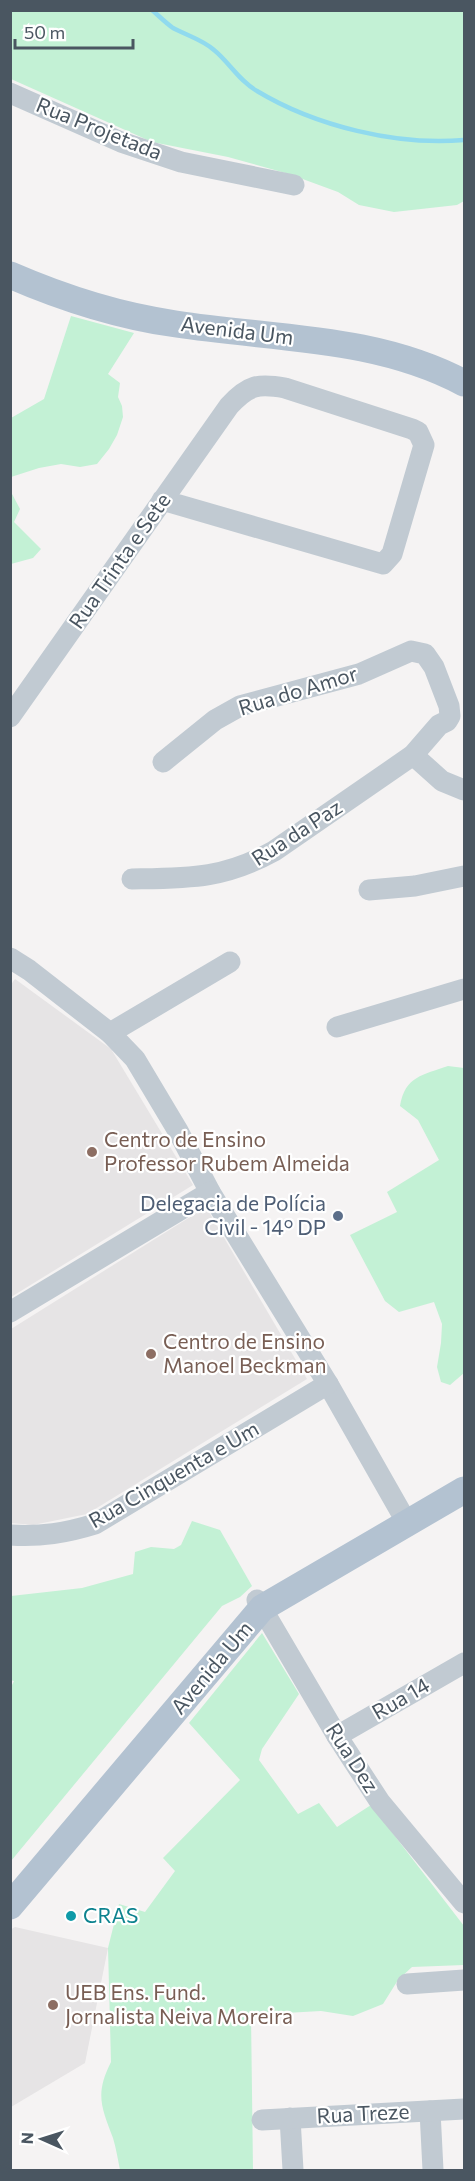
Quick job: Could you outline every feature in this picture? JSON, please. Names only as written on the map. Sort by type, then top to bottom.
[{"type":"main road","name":"Avenida Um","points":[[10,256],[56,276],[125,299],[361,332],[438,354],[465,366]]},
{"type":"main road","name":"Avenida Um","points":[[10,275],[62,296],[120,314],[175,324],[361,346],[438,369],[465,383]]},
{"type":"main road","name":"Avenida Um","points":[[404,1518],[465,1475]]},
{"type":"main road","name":"Avenida Um","points":[[10,1906],[275,1587],[404,1518],[465,1490]]},
{"type":"main road","name":"Avenida Um","points":[[10,1892],[176,1690],[260,1604]]},
{"type":"street","name":"Rua Projetada","points":[[10,93],[131,145],[181,162],[294,185]]},
{"type":"street","name":"Rua Trinta e Sete","points":[[13,706],[230,405],[252,386],[268,385],[285,388],[412,429],[418,432],[424,445],[392,554],[383,564],[162,500]]},
{"type":"street","name":"Rua da Paz","points":[[132,879],[189,878],[230,872],[250,864],[274,851],[413,755],[450,716],[449,706],[429,658],[419,652],[411,651]]},
{"type":"street","name":"Rua do Amor","points":[[162,762],[215,720],[240,706],[359,674],[411,651]]},
{"type":"street","points":[[413,755],[442,781],[465,790]]},
{"type":"street","points":[[369,890],[415,886],[465,876]]},
{"type":"street","points":[[12,962],[110,1033],[135,1059],[178,1131],[210,1192],[328,1384],[404,1518]]},
{"type":"street","points":[[110,1033],[230,962]]},
{"type":"street","points":[[337,1027],[465,989]]},
{"type":"street","points":[[10,1312],[210,1192]]},
{"type":"street","name":"Rua Cinquenta e Um","points":[[10,1535],[35,1537],[63,1534],[95,1524],[328,1384]]},
{"type":"street","name":"Rua Dez","points":[[260,1604],[337,1736],[380,1802],[465,1904]]},
{"type":"street","name":"Rua 14","points":[[337,1736],[465,1663]]},
{"type":"street","points":[[406,1984],[465,1980]]},
{"type":"street","name":"Rua Treze","points":[[262,2120],[465,2109]]},
{"type":"street","points":[[430,2111],[433,2170]]},
{"type":"street","points":[[290,2118],[293,2170]]},
{"type":"shaded area","name":"Centro de Ensino Professor Rubem Almeida","points":[[15,979],[111,1049],[193,1185],[11,1297],[10,986]]},
{"type":"shaded area","name":"Centro de Ensino Manoel Beckman","points":[[206,1207],[307,1379],[87,1514],[33,1525],[11,1523],[11,1329]]},
{"type":"shaded area","name":"UEB Ens. Fund. Jornalista Neiva Moreira","points":[[15,1927],[108,1948],[85,2063],[11,2107],[10,1930]]},
{"type":"green space","points":[[11,11],[464,11],[464,201],[457,205],[394,212],[359,205],[338,192],[289,174],[228,157],[152,142],[11,79]]},
{"type":"green space","points":[[71,316],[134,333],[108,374],[120,383],[118,397],[123,417],[117,435],[97,464],[80,467],[61,464],[11,477],[11,418],[44,399]]},
{"type":"green space","points":[[11,492],[20,509],[14,522],[41,549],[33,558],[11,564]]},
{"type":"green space","points":[[448,1066],[464,1068],[464,1373],[450,1385],[441,1382],[437,1367],[442,1324],[434,1302],[399,1312],[385,1301],[350,1235],[397,1212],[387,1192],[439,1160],[418,1120],[400,1106],[406,1088],[416,1078]]},
{"type":"green space","points":[[192,1521],[220,1530],[252,1586],[240,1597],[222,1606],[11,1861],[10,1689],[14,1681],[10,1680],[11,1596],[82,1588],[133,1574],[135,1552],[151,1547],[174,1549],[181,1545]]},
{"type":"green space","points":[[262,1633],[299,1694],[262,1749],[259,1760],[298,1814],[319,1803],[337,1827],[371,1805],[464,1926],[464,1965],[412,1967],[398,1980],[383,2004],[353,2016],[321,2011],[251,2015],[253,2170],[120,2170],[101,2100],[103,2083],[111,2062],[108,1948],[119,1904],[145,1912],[175,1871],[163,1858],[240,1780],[189,1723]]},
{"type":"waterway","points":[[152,10],[173,28],[210,46],[251,87],[304,114],[357,131],[384,136],[412,140],[464,140]]},
{"type":"place","name":"Centro de Ensino Professor Rubem Almeida","points":[[92,1152]]},
{"type":"place","name":"Delegacia de Polícia Civil - 14º DP","points":[[338,1216]]},
{"type":"place","name":"Centro de Ensino Manoel Beckman","points":[[151,1354]]},
{"type":"place","name":"CRAS","points":[[71,1916]]},
{"type":"place","name":"UEB Ens. Fund. Jornalista Neiva Moreira","points":[[53,2005]]}]
